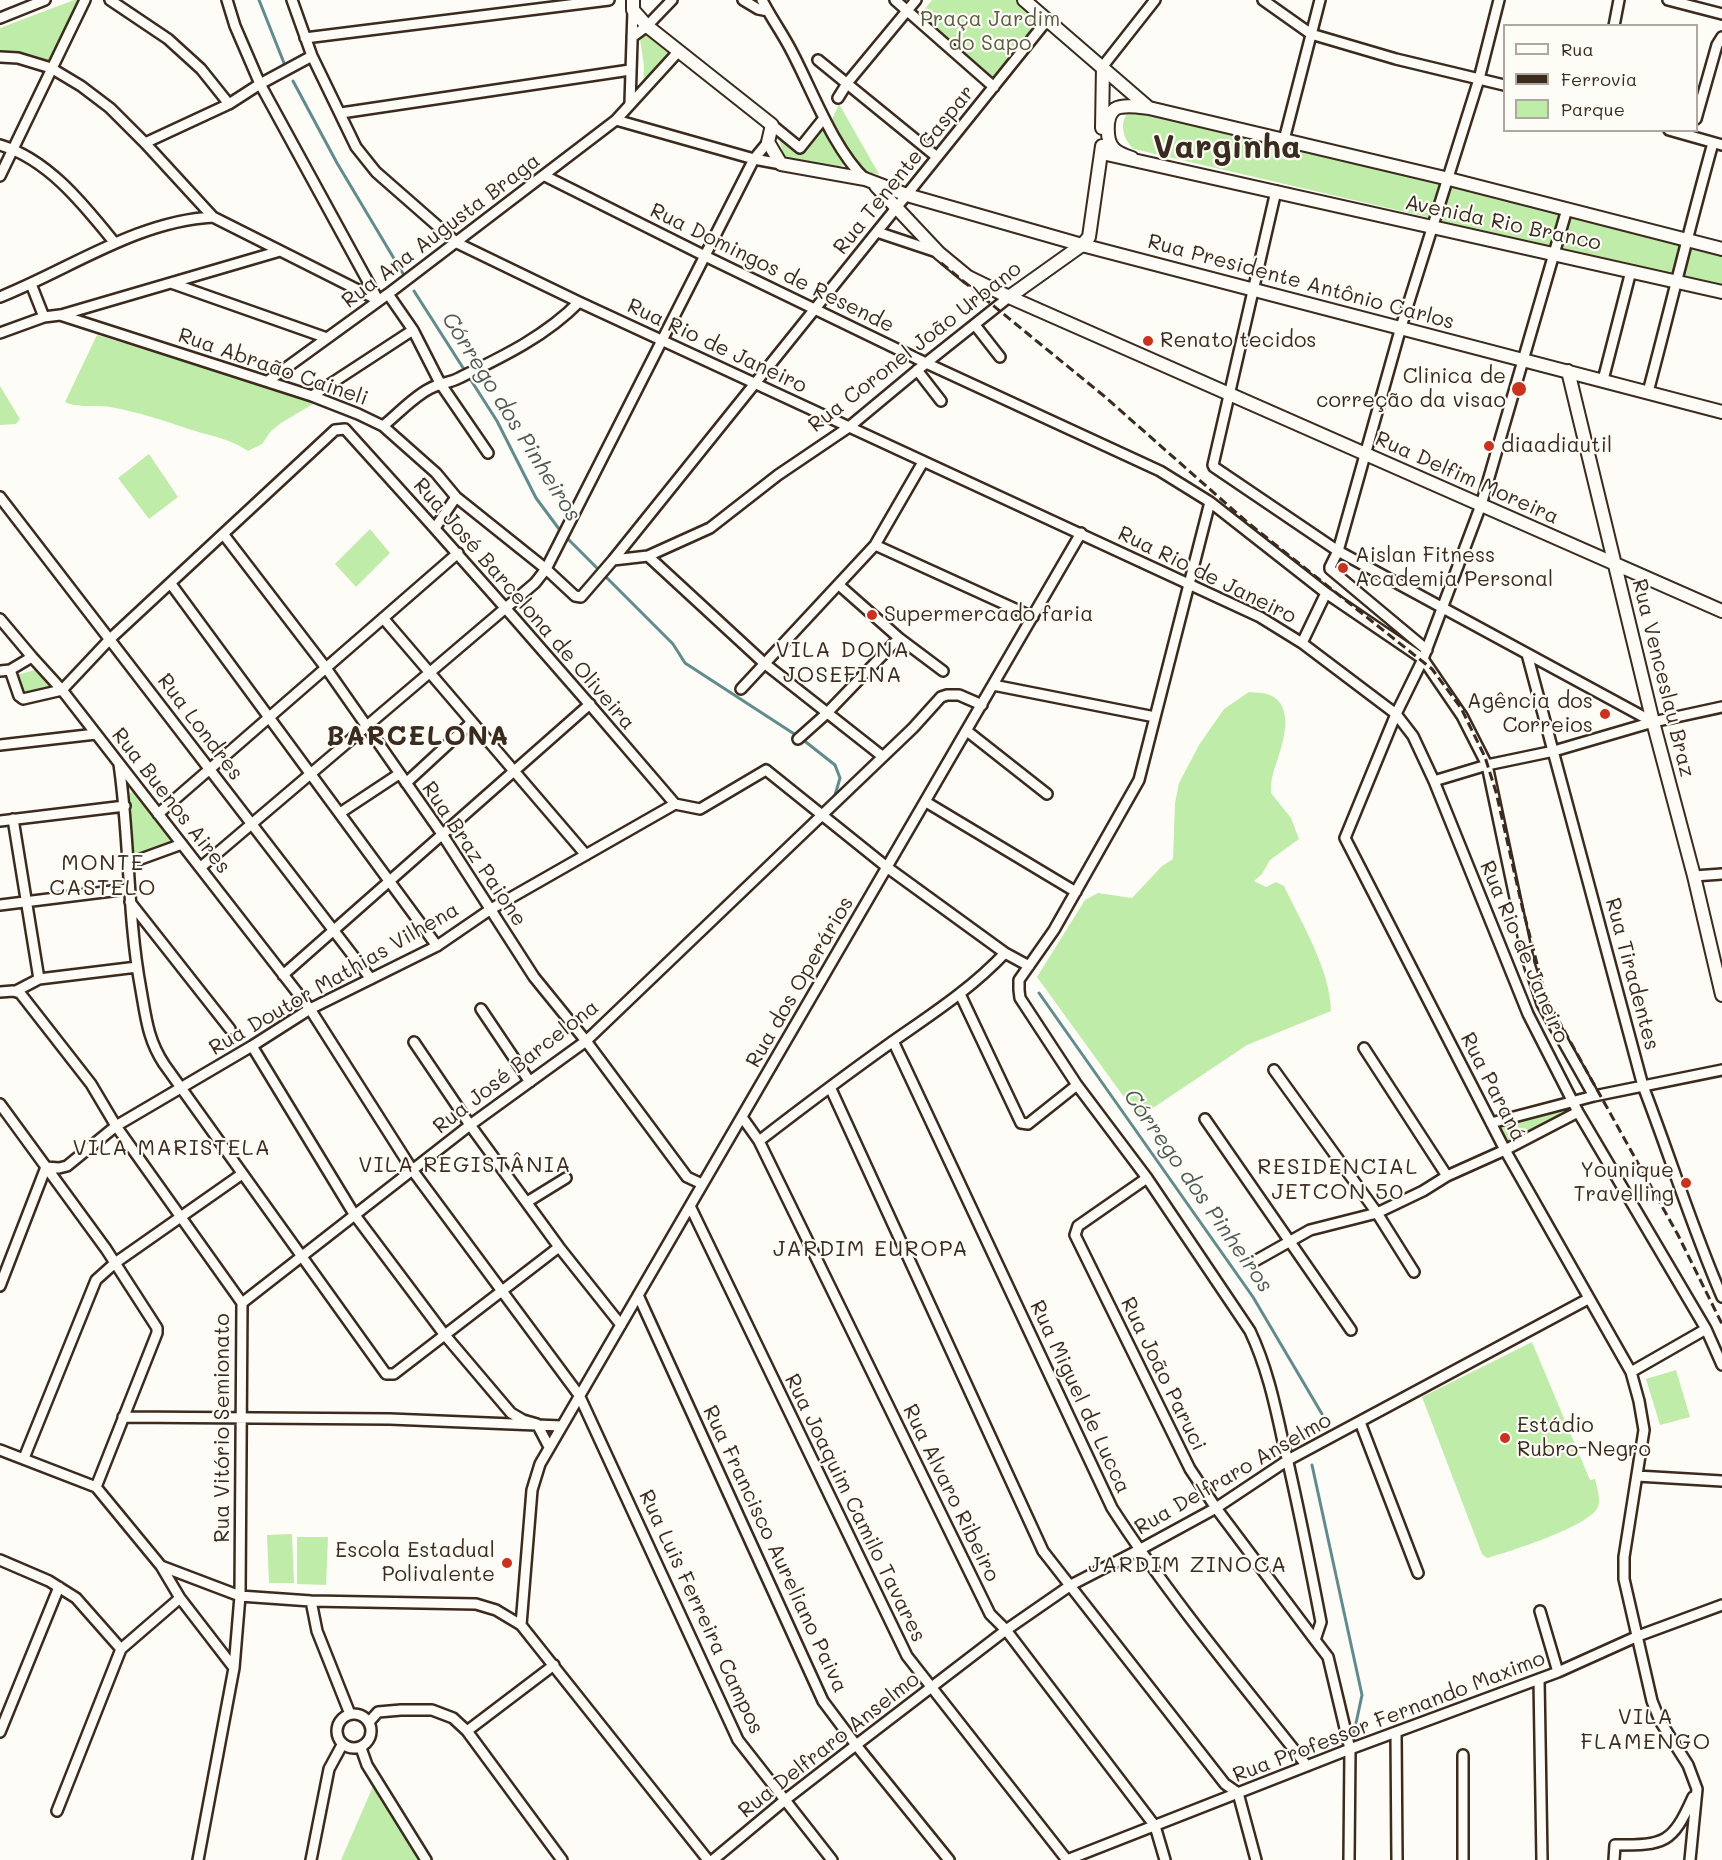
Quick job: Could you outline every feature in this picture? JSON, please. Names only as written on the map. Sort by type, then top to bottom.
[{"type":"main road","points":[[1024,0],[1149,108]]},
{"type":"main road","points":[[633,5],[647,26],[772,125],[768,142],[781,164]]},
{"type":"main road","points":[[1082,245],[1089,237],[1102,153],[1103,66]]},
{"type":"main road","name":"Avenida Rio Branco","points":[[1132,158],[1119,153],[1111,144],[1108,133],[1113,111],[1119,107],[1149,108],[1449,178],[1722,249]]},
{"type":"main road","name":"Avenida Rio Branco","points":[[1102,153],[1722,292]]},
{"type":"main road","name":"Rua Presidente Antônio Carlos","points":[[781,164],[869,181],[907,195],[1082,245],[1722,411]]},
{"type":"main road","name":"Rua Delfim Moreira","points":[[869,181],[939,253],[968,277],[1722,612]]},
{"type":"main road","name":"Rua Coronel João Urbano","points":[[1009,297],[1082,245]]},
{"type":"main road","name":"Rua Venceslau Braz","points":[[1568,371],[1722,995]]},
{"type":"street","points":[[0,18],[45,0]]},
{"type":"street","points":[[0,176],[85,0]]},
{"type":"street","points":[[110,0],[168,39],[201,69],[229,104]]},
{"type":"street","points":[[227,0],[235,26],[260,84],[378,300]]},
{"type":"street","name":"Rua Rio de Janeiro","points":[[291,0],[312,56],[356,147],[376,172],[457,243],[662,341],[1260,616],[1302,643],[1396,714],[1413,736],[1434,781],[1528,1014],[1578,1113],[1706,1329],[1722,1365]]},
{"type":"street","points":[[305,38],[609,0]]},
{"type":"street","points":[[632,37],[647,26],[672,0]]},
{"type":"street","points":[[743,0],[758,9],[768,11]]},
{"type":"street","points":[[762,0],[790,48],[824,118],[855,170],[869,181]]},
{"type":"street","points":[[895,0],[994,87]]},
{"type":"street","points":[[838,98],[848,82],[916,0]]},
{"type":"street","points":[[1103,66],[1155,0]]},
{"type":"street","points":[[1263,0],[1311,34],[1396,59],[1503,86]]},
{"type":"street","points":[[1284,140],[1320,0]]},
{"type":"street","points":[[1499,0],[1479,79],[1401,327],[1338,551],[1330,569],[1425,654],[1462,716],[1487,765],[1530,964],[1542,1004],[1594,1096]]},
{"type":"street","points":[[1614,24],[1619,0]]},
{"type":"street","points":[[1672,0],[1722,14]]},
{"type":"street","points":[[630,103],[633,5]]},
{"type":"street","name":"Rua Tenente Gaspar","points":[[584,595],[1048,19]]},
{"type":"street","points":[[1698,112],[1717,45],[1722,37]]},
{"type":"street","name":"Rua Ana Augusta Braga","points":[[268,381],[457,243],[616,120],[678,52]]},
{"type":"street","points":[[145,143],[229,104],[312,56]]},
{"type":"street","points":[[0,57],[18,58],[51,68],[81,86],[110,108],[213,217],[378,300]]},
{"type":"street","points":[[818,60],[848,82],[937,158]]},
{"type":"street","points":[[340,113],[630,70]]},
{"type":"street","points":[[772,125],[798,148],[802,148],[824,118]]},
{"type":"street","points":[[616,120],[754,159],[781,164]]},
{"type":"street","points":[[1647,392],[1677,283],[1686,240],[1718,144],[1692,134]]},
{"type":"street","points":[[201,867],[506,608],[535,583],[546,570],[754,159],[768,142]]},
{"type":"street","points":[[0,145],[14,149],[51,174],[76,195],[114,242]]},
{"type":"street","name":"Rua Domingos de Resende","points":[[545,176],[926,363],[1160,471],[1210,502],[1326,593],[1425,654]]},
{"type":"street","points":[[1276,192],[1213,465],[1219,472],[1338,551],[1653,722]]},
{"type":"street","name":"Rua Paraná","points":[[1568,209],[1481,505],[1425,654],[1396,714],[1345,838],[1505,1150],[1630,1372],[1639,1401],[1644,1430],[1624,1557],[1624,1579],[1652,1701],[1660,1721],[1688,1765],[1697,1789]]},
{"type":"street","points":[[0,297],[114,242],[193,218],[213,217]]},
{"type":"street","name":"Rua Delfim Moreira","points":[[877,232],[939,253]]},
{"type":"street","points":[[60,315],[280,250]]},
{"type":"street","points":[[1603,380],[1630,271]]},
{"type":"street","points":[[171,283],[327,338]]},
{"type":"street","points":[[31,284],[44,317]]},
{"type":"street","points":[[388,294],[413,330],[442,383],[488,453]]},
{"type":"street","name":"Rua Coronel João Urbano","points":[[613,560],[648,556],[710,528],[778,475],[849,427],[1009,297]]},
{"type":"street","points":[[383,426],[419,396],[522,346],[563,319],[579,302]]},
{"type":"street","name":"Rua Abraão Caineli","points":[[0,333],[44,317],[60,315],[268,381],[358,414],[383,426],[436,473],[456,497],[575,596],[584,595]]},
{"type":"street","points":[[975,325],[1000,357]]},
{"type":"street","points":[[312,396],[413,330]]},
{"type":"street","points":[[917,370],[940,401]]},
{"type":"street","name":"Rua José Barcelona de Oliveira","points":[[224,535],[335,430],[345,429],[458,553],[675,804]]},
{"type":"street","points":[[741,688],[875,545],[923,462]]},
{"type":"street","name":"Rua Londres","points":[[0,497],[371,979]]},
{"type":"street","points":[[435,528],[456,497]]},
{"type":"street","points":[[1210,502],[1139,780],[1054,930],[1019,980],[1020,998],[1077,1085],[1147,1178],[1250,1331],[1266,1371],[1288,1460],[1321,1622],[1315,1640]]},
{"type":"street","name":"Rua dos Operários","points":[[521,1625],[532,1490],[540,1464],[1081,533]]},
{"type":"street","points":[[32,657],[5,670],[20,696],[23,699],[62,690],[110,639],[224,535]]},
{"type":"street","name":"Rua Braz Paione","points":[[224,535],[326,668],[442,834],[534,976],[586,1041],[687,1176],[702,1184]]},
{"type":"street","points":[[875,545],[1033,617]]},
{"type":"street","points":[[158,814],[458,553]]},
{"type":"street","points":[[648,556],[764,663],[882,756]]},
{"type":"street","points":[[171,584],[437,946]]},
{"type":"street","points":[[839,585],[899,638],[943,671]]},
{"type":"street","points":[[1302,643],[1326,593]]},
{"type":"street","points":[[383,618],[586,855]]},
{"type":"street","name":"Rua Buenos Aires","points":[[0,619],[62,690],[310,1010],[413,1171]]},
{"type":"street","points":[[798,739],[826,714],[899,638]]},
{"type":"street","name":"Rua Tiradentes","points":[[1527,654],[1643,1086],[1699,1244],[1722,1296]]},
{"type":"street","points":[[993,685],[1155,717]]},
{"type":"street","name":"Rua José Barcelona","points":[[242,1303],[470,1125],[586,1041],[941,697],[959,695],[982,705]]},
{"type":"street","points":[[283,975],[590,704]]},
{"type":"street","points":[[1434,781],[1487,765],[1554,751],[1653,722],[1722,707]]},
{"type":"street","points":[[406,783],[472,722]]},
{"type":"street","points":[[967,731],[1047,794]]},
{"type":"street","points":[[0,745],[96,734]]},
{"type":"street","points":[[119,764],[125,806],[128,889],[137,967],[150,1038],[160,1058],[386,1374],[394,1374],[559,1247]]},
{"type":"street","points":[[675,804],[700,810],[766,770],[888,868],[1005,953],[1029,966]]},
{"type":"street","points":[[340,813],[399,774]]},
{"type":"street","points":[[926,802],[1076,892]]},
{"type":"street","name":"Rua Doutor Mathias Vilhena","points":[[46,1167],[67,1166],[116,1126],[181,1086],[310,1010],[437,946],[491,909],[675,804]]},
{"type":"street","points":[[0,821],[125,806]]},
{"type":"street","points":[[14,819],[39,980]]},
{"type":"street","points":[[127,864],[182,844]]},
{"type":"street","points":[[1694,876],[1722,874]]},
{"type":"street","points":[[0,904],[128,889]]},
{"type":"street","points":[[130,902],[230,1029]]},
{"type":"street","points":[[759,1141],[960,994],[1005,953]]},
{"type":"street","points":[[0,992],[16,992],[39,980],[137,967]]},
{"type":"street","name":"Rua Vitório Semionato","points":[[16,992],[91,1084],[116,1126],[242,1303],[240,1596],[234,1668],[198,1860]]},
{"type":"street","points":[[960,994],[1021,1123],[1028,1124],[1077,1085]]},
{"type":"street","points":[[481,1009],[530,1082]]},
{"type":"street","name":"Rua Miguel de Lucca","points":[[893,1041],[1112,1508],[1139,1550],[1307,1766]]},
{"type":"street","points":[[414,1042],[470,1125],[559,1247],[621,1324]]},
{"type":"street","points":[[252,1046],[354,1214],[444,1334],[511,1413],[537,1424],[549,1447]]},
{"type":"street","points":[[1364,1048],[1447,1176]]},
{"type":"street","points":[[1274,1070],[1377,1213],[1414,1272]]},
{"type":"street","points":[[1491,1123],[1594,1096],[1722,1070]]},
{"type":"street","points":[[830,1087],[1043,1551],[1225,1784],[1238,1793],[1256,1860]]},
{"type":"street","points":[[0,1104],[115,1263],[157,1328],[96,1487]]},
{"type":"street","points":[[1255,1261],[1310,1230],[1377,1213],[1423,1191],[1447,1176],[1578,1113]]},
{"type":"street","name":"Rua Alvaro Ribeiro","points":[[742,1117],[759,1141],[990,1614],[1006,1630],[1155,1826],[1165,1860]]},
{"type":"street","points":[[1205,1119],[1351,1330]]},
{"type":"street","points":[[0,1286],[46,1167]]},
{"type":"street","name":"Rua Luis Ferreira Campos","points":[[413,1171],[579,1395],[738,1740],[832,1860]]},
{"type":"street","points":[[24,1458],[96,1280],[115,1263],[242,1174]]},
{"type":"street","points":[[527,1202],[566,1178]]},
{"type":"street","name":"Rua João Paruci","points":[[1147,1178],[1078,1226],[1075,1235],[1190,1470],[1328,1657],[1350,1749],[1349,1860]]},
{"type":"street","name":"Rua Joaquim Camilo Tavares","points":[[690,1206],[907,1656],[1067,1860]]},
{"type":"street","name":"Rua Francisco Aureliano Paiva","points":[[638,1295],[823,1701],[948,1860]]},
{"type":"street","name":"Rua Delfraro Anselmo","points":[[713,1860],[856,1745],[1006,1630],[1071,1585],[1216,1508],[1288,1460],[1588,1299]]},
{"type":"street","points":[[1630,1372],[1706,1329]]},
{"type":"street","points":[[123,1418],[390,1419],[561,1426]]},
{"type":"street","points":[[1360,1422],[1418,1573]]},
{"type":"street","points":[[0,1450],[96,1487],[161,1566],[180,1598],[234,1668]]},
{"type":"street","points":[[1637,1476],[1722,1481]]},
{"type":"street","points":[[0,1560],[59,1587],[76,1598],[121,1649]]},
{"type":"street","points":[[161,1566],[240,1596],[311,1601],[476,1604],[496,1610],[521,1625],[708,1860]]},
{"type":"street","points":[[0,1732],[59,1587]]},
{"type":"street","points":[[57,1811],[121,1649],[180,1598]]},
{"type":"street","points":[[311,1601],[317,1631],[350,1714]]},
{"type":"street","name":"Rua Professor Fernando Maximo","points":[[1067,1860],[1350,1749],[1558,1672],[1638,1636],[1722,1605]]},
{"type":"street","points":[[1540,1611],[1558,1672]]},
{"type":"street","points":[[467,1731],[554,1665]]},
{"type":"street","points":[[1539,1679],[1542,1860]]},
{"type":"street","points":[[369,1722],[378,1712],[401,1710],[432,1710],[453,1718],[467,1731],[562,1860]]},
{"type":"street","points":[[350,1714],[361,1715],[369,1722],[371,1737],[361,1748],[351,1749],[342,1745],[337,1737],[337,1727],[342,1719],[350,1714]]},
{"type":"street","points":[[1396,1732],[1397,1860]]},
{"type":"street","points":[[311,1860],[329,1769],[342,1745]]},
{"type":"street","points":[[361,1748],[367,1765],[426,1860]]},
{"type":"street","points":[[1463,1755],[1463,1860]]},
{"type":"street","points":[[1614,1860],[1615,1845],[1642,1845],[1665,1840],[1671,1836],[1697,1789]]},
{"type":"street","points":[[1690,1860],[1697,1789]]},
{"type":"green space","points":[[74,0],[80,0],[51,62],[0,53],[0,28]]},
{"type":"green space","name":"Praça Jardim do Sapo","points":[[932,0],[1022,0],[1044,17],[993,79],[921,14]]},
{"type":"green space","points":[[647,32],[669,50],[665,60],[643,87],[644,66],[640,39]]},
{"type":"green space","points":[[839,104],[879,174],[860,169],[832,120]]},
{"type":"green space","points":[[1134,109],[1443,183],[1431,218],[1134,149],[1124,134],[1123,122],[1129,112]]},
{"type":"green space","points":[[823,126],[844,164],[837,169],[784,159],[779,137],[803,155]]},
{"type":"green space","points":[[1452,183],[1564,210],[1555,244],[1546,247],[1449,225],[1440,219]]},
{"type":"green space","points":[[1571,212],[1722,252],[1722,287],[1562,250]]},
{"type":"green space","points":[[97,335],[318,401],[281,423],[271,431],[262,444],[248,451],[228,441],[141,414],[105,406],[76,405],[65,402]]},
{"type":"green space","points":[[0,386],[20,419],[16,424],[0,425]]},
{"type":"green space","points":[[149,454],[178,497],[149,519],[118,478]]},
{"type":"green space","points":[[370,529],[390,553],[356,587],[335,564]]},
{"type":"green space","points":[[39,669],[58,689],[25,695],[16,675]]},
{"type":"green space","points":[[1249,692],[1272,696],[1280,703],[1284,711],[1284,733],[1272,776],[1271,793],[1291,818],[1299,839],[1270,860],[1262,874],[1254,881],[1266,887],[1276,882],[1284,886],[1320,963],[1326,979],[1331,1011],[1247,1045],[1141,1116],[1129,1104],[1037,977],[1085,900],[1098,893],[1132,898],[1162,866],[1173,859],[1175,803],[1179,783],[1199,745],[1224,709]]},
{"type":"green space","points":[[136,791],[176,844],[132,861],[128,795]]},
{"type":"green space","points":[[1571,1104],[1575,1111],[1506,1146],[1496,1125]]},
{"type":"green space","name":"Estádio Rubro-Negro","points":[[1532,1342],[1590,1480],[1595,1479],[1599,1504],[1592,1514],[1565,1530],[1487,1558],[1482,1554],[1422,1397]]},
{"type":"green space","points":[[1676,1370],[1690,1417],[1660,1425],[1646,1379]]},
{"type":"green space","points":[[292,1534],[294,1583],[269,1583],[267,1535]]},
{"type":"green space","points":[[297,1537],[328,1537],[326,1585],[297,1584]]},
{"type":"green space","points":[[374,1784],[421,1860],[341,1860]]},
{"type":"waterway","name":"Córrego dos Pinheiros","points":[[259,0],[286,68]]},
{"type":"waterway","name":"Córrego dos Pinheiros","points":[[293,81],[337,163],[405,277]]},
{"type":"waterway","name":"Córrego dos Pinheiros","points":[[414,291],[497,421],[536,498],[562,533],[673,644],[685,663],[802,739],[835,765],[840,778],[835,795]]},
{"type":"waterway","name":"Córrego dos Pinheiros","points":[[1039,993],[1253,1297],[1322,1414]]},
{"type":"waterway","name":"Córrego dos Pinheiros","points":[[1312,1465],[1362,1695],[1352,1742]]},
{"type":"railway","points":[[941,263],[1104,396],[1247,522],[1432,669],[1461,708],[1485,757],[1496,792],[1546,998],[1678,1235],[1722,1324]]},
{"type":"place","name":"Renato tecidos","points":[[1148,341]]},
{"type":"place","name":"Clinica de correção da visao","points":[[1519,389]]},
{"type":"place","name":"diaadiautil","points":[[1489,446]]},
{"type":"place","name":"Aislan Fitness Academia Personal","points":[[1343,568]]},
{"type":"place","name":"Supermercado faria","points":[[872,615]]},
{"type":"place","name":"Agência dos Correios","points":[[1605,714]]},
{"type":"place","name":"Younique Travelling","points":[[1686,1183]]},
{"type":"place","name":"Estádio Rubro-Negro","points":[[1505,1438]]},
{"type":"place","name":"Escola Estadual Polivalente","points":[[507,1563]]},
{"type":"district","name":"Varginha","points":[[1227,148]]},
{"type":"district","name":"VILA DONA JOSEFINA","points":[[843,662]]},
{"type":"district","name":"BARCELONA","points":[[418,737]]},
{"type":"district","name":"MONTE CASTELO","points":[[103,876]]},
{"type":"district","name":"VILA MARISTELA","points":[[172,1148]]},
{"type":"district","name":"VILA REGISTÂNIA","points":[[465,1165]]},
{"type":"district","name":"RESIDENCIAL JETCON 50","points":[[1338,1180]]},
{"type":"district","name":"JARDIM EUROPA","points":[[871,1249]]},
{"type":"district","name":"JARDIM ZINOCA","points":[[1188,1565]]},
{"type":"district","name":"VILA FLAMENGO","points":[[1646,1730]]}]
